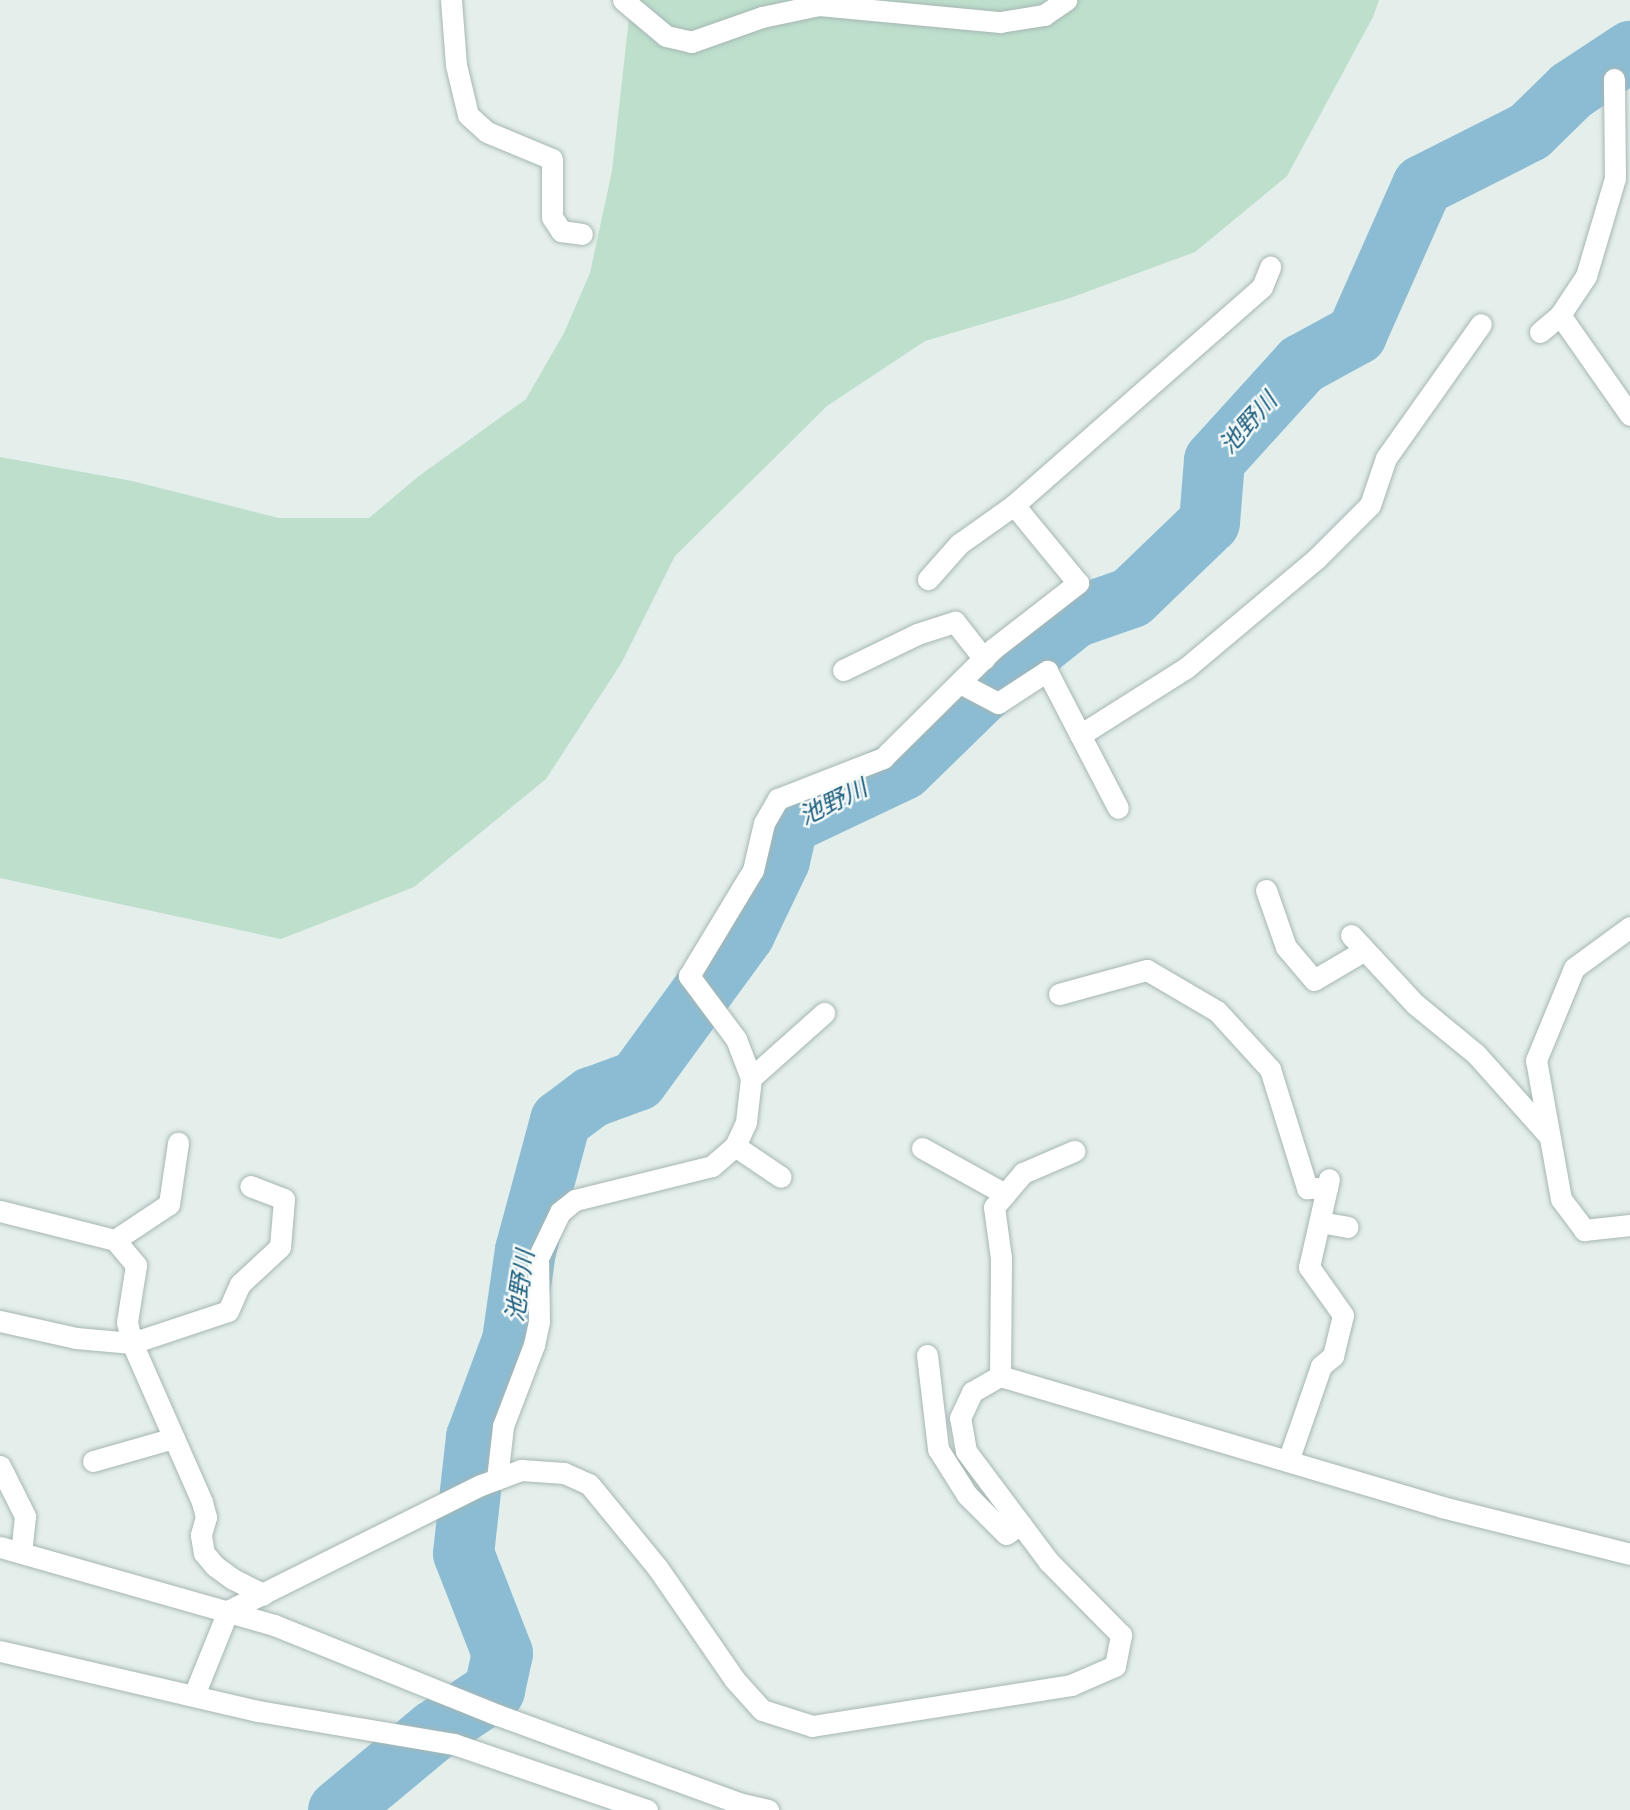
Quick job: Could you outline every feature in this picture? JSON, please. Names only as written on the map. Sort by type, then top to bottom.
[{"type":"street","points":[[451,0],[456,65],[468,115],[487,132],[552,159],[552,217],[561,231],[582,234]]},
{"type":"street","points":[[623,0],[666,36],[691,42],[762,17],[820,3],[1000,22],[1044,15],[1066,0]]},
{"type":"street","points":[[1540,332],[1560,315],[1586,276],[1615,178],[1614,79]]},
{"type":"street","points":[[928,579],[959,544],[1014,505],[1262,287],[1270,267]]},
{"type":"street","points":[[1560,315],[1630,415]]},
{"type":"street","points":[[1080,735],[1186,668],[1316,559],[1370,505],[1386,458],[1481,324]]},
{"type":"street","points":[[489,1482],[503,1426],[534,1345],[539,1322],[538,1258],[560,1212],[576,1200],[712,1166],[735,1146],[746,1122],[751,1078],[736,1039],[690,976],[753,870],[764,823],[778,799],[883,758],[984,659],[1078,583],[1014,505]]},
{"type":"street","points":[[843,670],[917,634],[955,622],[984,659]]},
{"type":"street","points":[[960,683],[998,703],[1047,671],[1118,808]]},
{"type":"street","points":[[1266,890],[1286,947],[1314,980],[1358,943],[1415,1004],[1476,1054],[1550,1138]]},
{"type":"street","points":[[1630,926],[1574,968],[1536,1060],[1561,1199],[1584,1230],[1630,1225]]},
{"type":"street","points":[[1059,994],[1147,970],[1217,1011],[1270,1069],[1307,1188],[1328,1184],[1309,1267],[1343,1315],[1333,1356],[1321,1366],[1288,1461]]},
{"type":"street","points":[[751,1078],[824,1013]]},
{"type":"street","points":[[115,1240],[169,1204],[178,1143]]},
{"type":"street","points":[[735,1146],[781,1177]]},
{"type":"street","points":[[922,1148],[1005,1194]]},
{"type":"street","points":[[1000,1376],[1002,1258],[994,1207],[1023,1173],[1074,1151]]},
{"type":"street","points":[[0,1321],[76,1338],[132,1343],[228,1311],[240,1284],[280,1247],[284,1199],[250,1186]]},
{"type":"street","points":[[0,1211],[115,1240],[136,1265],[127,1322],[132,1343],[206,1517],[201,1535],[204,1553],[215,1566],[233,1579],[263,1594]]},
{"type":"street","points":[[1320,1222],[1348,1227]]},
{"type":"street","points":[[927,1355],[938,1449],[967,1495],[1006,1534],[1021,1524]]},
{"type":"street","points":[[194,1695],[228,1611],[489,1482],[521,1470],[564,1473],[589,1484],[656,1567],[744,1690],[762,1710],[812,1726],[1072,1685],[1115,1666],[1121,1635],[1049,1562],[966,1451],[960,1418],[972,1392],[1000,1376],[1443,1507],[1630,1554]]},
{"type":"street","points":[[93,1461],[174,1438]]},
{"type":"street","points":[[0,1466],[25,1516],[10,1549],[274,1625],[498,1715],[738,1803],[768,1810]]},
{"type":"street","points":[[0,1651],[384,1734],[454,1744],[647,1810]]},
{"type":"green space","points":[[631,0],[1379,0],[1373,17],[1287,176],[1195,252],[1070,298],[925,341],[827,406],[675,556],[622,662],[546,779],[414,887],[281,939],[0,878],[0,457],[132,481],[279,518],[369,518],[419,476],[526,399],[564,333],[590,273],[612,171]]},
{"type":"waterway","name":"池野川","points":[[338,1810],[434,1730],[494,1690],[502,1653],[463,1553],[476,1437],[512,1340],[525,1250],[560,1120],[591,1097],[637,1080],[744,933],[779,860],[787,824],[903,769],[989,685],[1074,617],[1131,597],[1209,522],[1214,460],[1301,364],[1356,334],[1422,185],[1529,131],[1571,90],[1630,51]]}]
